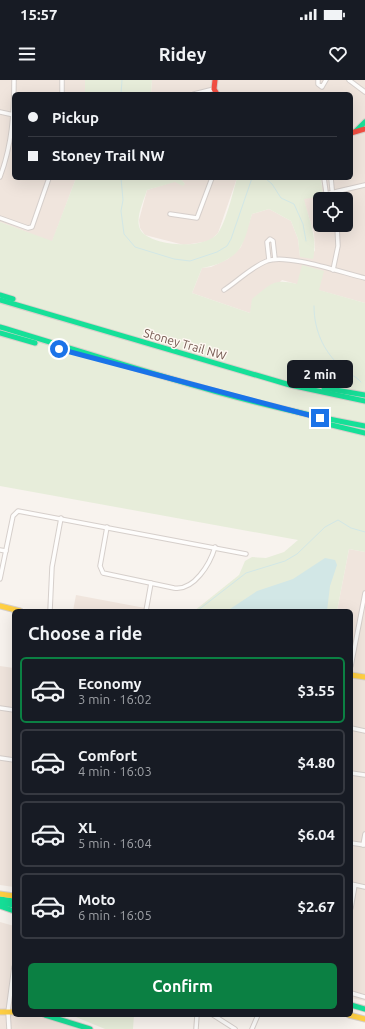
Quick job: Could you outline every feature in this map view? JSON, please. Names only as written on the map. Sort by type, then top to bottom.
[{"type":"main road","points":[[215,80],[215,92]]},
{"type":"main road","points":[[354,132],[365,122]]},
{"type":"main road","points":[[354,132],[365,129]]},
{"type":"main road","points":[[0,295],[137,341]]},
{"type":"main road","name":"Stoney Trail NW","points":[[0,300],[308,390],[365,401]]},
{"type":"main road","points":[[0,327],[119,364]]},
{"type":"main road","points":[[0,334],[320,418],[365,426]]},
{"type":"main road","points":[[262,377],[365,395]]},
{"type":"main road","points":[[196,385],[220,394],[365,433]]},
{"type":"main road","points":[[0,606],[12,609]]},
{"type":"main road","points":[[353,675],[365,677]]},
{"type":"main road","points":[[0,894],[12,896]]},
{"type":"main road","points":[[0,899],[12,901]]},
{"type":"main road","points":[[0,903],[12,905]]},
{"type":"main road","points":[[0,906],[12,910]]},
{"type":"main road","points":[[353,1006],[365,1009]]},
{"type":"main road","points":[[0,1012],[12,1012]]},
{"type":"main road","points":[[353,1016],[365,1019]]},
{"type":"main road","points":[[51,1017],[76,1026],[90,1029]]},
{"type":"street","points":[[14,80],[14,92]]},
{"type":"street","points":[[62,80],[62,92]]},
{"type":"street","points":[[318,80],[318,84],[322,87],[326,80]]},
{"type":"street","points":[[349,80],[365,92]]},
{"type":"street","points":[[0,112],[12,115]]},
{"type":"street","points":[[0,177],[7,157],[12,127]]},
{"type":"street","points":[[0,218],[28,228],[32,227],[48,180]]},
{"type":"street","points":[[170,214],[197,218],[211,180]]},
{"type":"street","points":[[324,180],[326,192]]},
{"type":"street","points":[[330,180],[332,192]]},
{"type":"street","points":[[336,192],[365,184]]},
{"type":"street","points":[[333,270],[338,246],[337,232]]},
{"type":"street","points":[[269,260],[267,242],[270,239],[273,241],[275,258]]},
{"type":"street","points":[[224,290],[269,260],[275,258],[295,260],[365,278]]},
{"type":"street","points":[[0,579],[15,512],[61,518],[246,554]]},
{"type":"street","points":[[50,609],[52,567],[61,518]]},
{"type":"street","points":[[108,527],[100,564],[101,571],[106,575],[180,589],[206,569],[214,547]]},
{"type":"street","points":[[0,550],[6,551]]},
{"type":"street","points":[[146,609],[151,583]]},
{"type":"street","points":[[353,656],[365,593]]},
{"type":"street","points":[[0,708],[12,710]]},
{"type":"street","points":[[353,728],[365,731]]},
{"type":"street","points":[[0,758],[12,760]]},
{"type":"street","points":[[353,773],[365,775]]},
{"type":"street","points":[[353,843],[364,845],[365,834]]},
{"type":"street","points":[[353,885],[365,887]]},
{"type":"street","points":[[9,1029],[8,1012],[12,982]]},
{"type":"street","points":[[353,994],[365,997]]},
{"type":"street","points":[[196,1017],[196,1029]]},
{"type":"street","points":[[216,1017],[235,1029]]},
{"type":"street","points":[[252,1029],[257,1017]]},
{"type":"shaded area","points":[[0,80],[85,80],[85,92],[12,92],[12,180],[75,180],[52,242],[0,222]]},
{"type":"shaded area","points":[[152,80],[365,80],[365,303],[282,280],[250,313],[192,293],[202,268],[211,267],[228,259],[241,247],[252,214],[269,209],[291,221],[298,239],[300,257],[315,251],[314,232],[353,232],[353,192],[313,192],[313,230],[303,199],[322,185],[321,180],[353,180],[353,92],[151,92]]},
{"type":"shaded area","points":[[182,180],[236,180],[218,233],[210,241],[184,245],[145,235],[140,228],[139,220],[147,190],[176,181],[185,184]]},
{"type":"shaded area","points":[[349,549],[365,552],[365,1001],[353,998],[353,609],[337,609]]},
{"type":"shaded area","points":[[325,558],[335,560],[337,565],[330,586],[327,609],[230,609],[257,591],[293,579]]},
{"type":"shaded area","points":[[76,595],[150,609],[73,609]]},
{"type":"shaded area","points":[[0,666],[12,668],[12,887],[0,885]]},
{"type":"shaded area","points":[[0,922],[12,925],[12,1017],[66,1017],[64,1023],[77,1029],[0,1029]]},
{"type":"green space","points":[[85,80],[152,80],[151,92],[85,92]]},
{"type":"green space","points":[[75,180],[182,180],[185,184],[183,186],[175,182],[147,190],[140,209],[139,225],[140,229],[145,235],[154,239],[177,244],[190,244],[211,239],[218,233],[226,214],[236,180],[321,180],[323,192],[313,192],[313,198],[304,199],[314,236],[313,259],[300,257],[298,239],[291,221],[269,209],[252,214],[242,244],[233,256],[218,264],[202,268],[192,293],[250,313],[252,299],[268,286],[277,282],[297,284],[302,265],[324,271],[319,290],[365,303],[365,552],[349,549],[337,609],[196,609],[239,575],[245,561],[252,557],[266,558],[284,552],[298,540],[0,486],[0,222],[52,241]]},
{"type":"green space","points":[[76,1017],[134,1017],[133,1029],[105,1029]]},
{"type":"waterway","points":[[121,92],[122,80]]},
{"type":"waterway","points":[[121,180],[123,200],[121,211],[124,234],[135,247],[174,259],[190,261],[217,252],[227,246],[231,239],[251,180]]},
{"type":"waterway","points":[[267,180],[272,184],[281,198],[294,204],[303,224],[306,241]]},
{"type":"waterway","points":[[314,306],[316,325],[322,342],[332,358],[361,382]]},
{"type":"waterway","points":[[200,609],[246,573],[285,561],[297,554],[325,527],[338,520],[351,528],[365,532]]},
{"type":"traffic: fast","points":[[356,131],[365,122]]},
{"type":"traffic: fast","points":[[0,295],[13,299]]},
{"type":"traffic: fast","points":[[0,300],[290,385],[365,401]]},
{"type":"traffic: fast","points":[[0,327],[181,382],[273,406],[365,426]]},
{"type":"traffic: fast","points":[[0,333],[35,343]]},
{"type":"traffic: fast","points":[[324,388],[365,395]]},
{"type":"traffic: fast","points":[[315,421],[365,433]]},
{"type":"traffic: fast","points":[[0,899],[12,901]]},
{"type":"traffic: fast","points":[[0,903],[12,905]]},
{"type":"traffic: fast","points":[[0,906],[12,910]]},
{"type":"traffic: fast","points":[[353,1006],[365,1009]]},
{"type":"traffic: fast","points":[[51,1017],[90,1029]]},
{"type":"traffic: slow","points":[[0,606],[12,609]]},
{"type":"traffic: slow","points":[[353,675],[365,677]]},
{"type":"traffic: slow","points":[[0,894],[12,896]]},
{"type":"traffic: slow","points":[[0,1012],[12,1012]]},
{"type":"traffic: slow","points":[[353,1016],[365,1019]]},
{"type":"traffic: jam","points":[[215,80],[214,89],[216,92]]},
{"type":"traffic: jam","points":[[353,132],[365,129]]},
{"type":"route","points":[[59,349],[320,418]]}]
